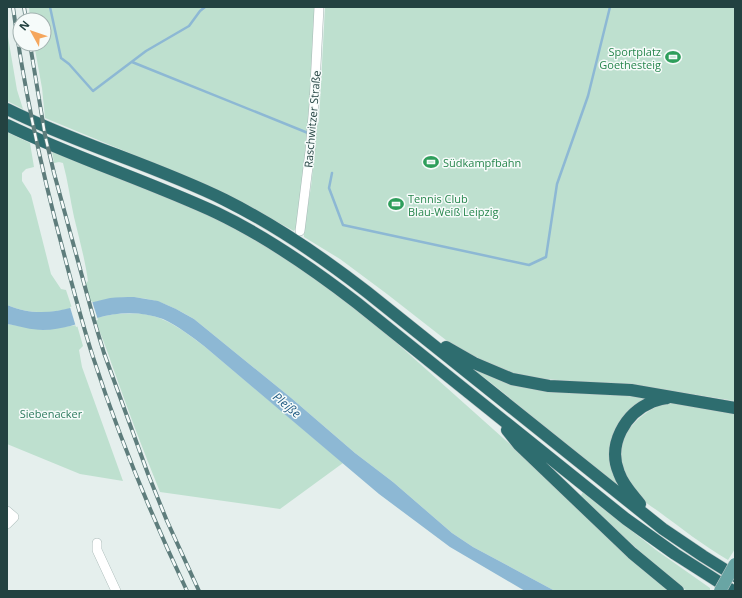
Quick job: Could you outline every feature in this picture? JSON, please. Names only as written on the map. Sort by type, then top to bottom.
[{"type":"highway","points":[[7,109],[52,129],[199,188],[242,209],[297,241],[331,264],[417,331],[663,529],[735,576]]},
{"type":"highway","points":[[7,125],[35,138],[202,206],[262,238],[324,277],[492,410],[626,519],[690,564],[733,591]]},
{"type":"highway","points":[[417,331],[474,363],[512,379],[549,386],[631,390],[735,408]]},
{"type":"highway","points":[[663,529],[623,482],[618,473],[616,446],[619,435],[625,423],[632,416],[651,402],[670,397]]},
{"type":"highway","points":[[492,410],[519,445],[632,553],[678,591]]},
{"type":"main road","points":[[720,591],[735,564]]},
{"type":"street","name":"Raschwitzer Straße","points":[[300,231],[314,104],[319,7]]},
{"type":"street","points":[[7,511],[14,517],[7,524]]},
{"type":"street","points":[[97,543],[97,550],[116,591]]},
{"type":"green space","points":[[29,7],[315,7],[311,104],[298,225],[294,231],[204,184],[45,118],[42,88],[35,52],[52,52],[52,12],[29,12]]},
{"type":"green space","points":[[325,7],[735,7],[735,401],[648,387],[545,379],[510,373],[473,358],[451,344],[340,259],[304,237],[304,227],[311,187],[316,139],[314,138],[316,125],[319,122]]},
{"type":"green space","points":[[7,31],[17,90],[23,109],[7,101]]},
{"type":"green space","points":[[7,132],[30,143],[34,167],[26,169],[22,173],[22,181],[31,195],[51,274],[61,289],[66,290],[72,308],[39,312],[23,310],[7,305]]},
{"type":"green space","points":[[52,151],[202,211],[279,253],[362,312],[671,591],[555,591],[473,547],[452,533],[393,482],[355,453],[290,397],[194,319],[168,305],[144,299],[120,298],[91,303],[85,284],[88,281],[87,273],[65,170],[63,163],[54,163]]},
{"type":"green space","points":[[115,314],[140,314],[160,318],[183,331],[204,346],[343,463],[280,509],[160,492],[129,413],[95,318]]},
{"type":"green space","name":"Siebenacker","points":[[7,324],[44,330],[77,325],[83,346],[79,350],[82,367],[123,481],[80,474],[7,444]]},
{"type":"green space","points":[[477,368],[605,394],[648,398],[624,417],[618,484],[616,485],[475,371]]},
{"type":"green space","points":[[667,401],[735,414],[735,549],[728,560],[701,543],[639,497],[627,479],[622,465],[621,452],[624,440],[630,428],[652,409]]},
{"type":"green space","points":[[583,492],[656,550],[710,588],[710,591],[687,591],[657,567],[580,497]]},
{"type":"water","name":"Pleiße","points":[[134,297],[158,301],[194,319],[290,397],[355,453],[393,482],[452,533],[473,547],[555,591],[525,591],[450,547],[379,494],[204,346],[179,328],[163,319],[155,316],[130,313],[105,316],[64,328],[50,330],[30,329],[7,324],[7,305],[21,310],[46,312],[71,308],[110,298]]},
{"type":"pier","points":[[92,301],[98,320],[76,327],[70,307]]},
{"type":"waterway","points":[[50,7],[61,58],[69,64],[93,91],[146,51],[189,26],[200,11],[205,7]]},
{"type":"waterway","points":[[332,173],[329,188],[343,225],[529,265],[546,257],[557,184],[588,96],[610,7]]},
{"type":"waterway","points":[[132,62],[308,133]]},
{"type":"railway","points":[[13,7],[28,100],[41,162],[85,331],[103,387],[148,505],[187,591]]},
{"type":"railway","points":[[24,7],[25,12]]},
{"type":"railway","points":[[31,52],[45,135],[54,173],[104,353],[148,474],[167,521],[199,591]]},
{"type":"place","name":"Sportplatz Goethesteig","points":[[673,57]]},
{"type":"place","name":"Südkampfbahn","points":[[431,162]]},
{"type":"place","name":"Tennis Club Blau-Weiß Leipzig","points":[[396,204]]}]
